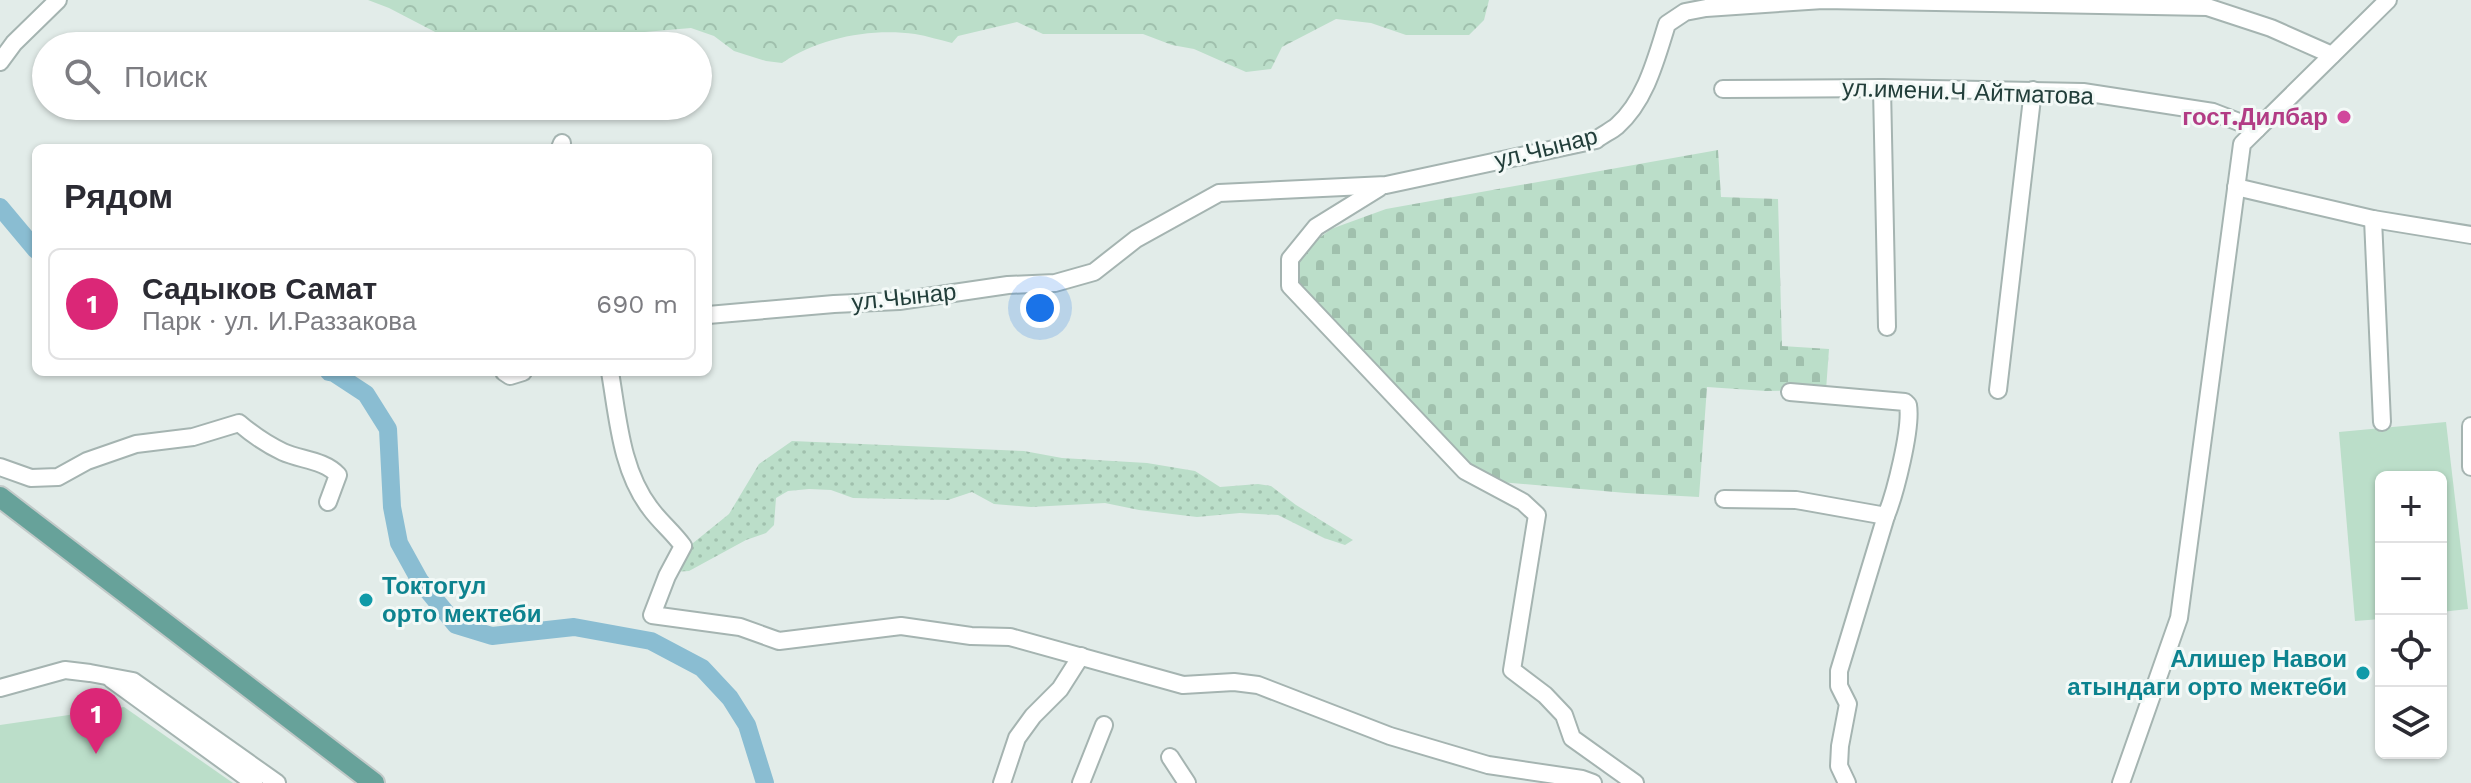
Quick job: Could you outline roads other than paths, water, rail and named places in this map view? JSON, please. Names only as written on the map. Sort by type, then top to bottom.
[{"type":"main road","points":[[0,497],[374,783]]},
{"type":"street","points":[[0,62],[14,43],[58,0]]},
{"type":"street","name":"ул.Чынар","points":[[712,314],[899,301],[1008,285],[1055,283],[1094,272],[1136,239],[1219,193],[1386,185],[1596,140],[1617,126],[1640,97],[1667,24],[1685,12],[1706,8],[1823,0],[2207,7],[2271,28],[2332,55]]},
{"type":"street","points":[[2121,783],[2179,618],[2242,144],[2388,0]]},
{"type":"street","points":[[1882,88],[1887,327]]},
{"type":"street","name":"ул.имени.Ч Айтматова","points":[[1723,89],[2083,92],[2213,112],[2257,129]]},
{"type":"street","points":[[1998,390],[2033,90]]},
{"type":"street","points":[[1386,185],[1316,227],[1290,259],[1290,286],[1465,471],[1523,502],[1537,515],[1512,670],[1545,695],[1564,715],[1572,738],[1635,783]]},
{"type":"street","points":[[2236,187],[2373,219],[2471,235]]},
{"type":"street","points":[[2373,219],[2382,422]]},
{"type":"street","points":[[611,376],[628,469],[650,509],[683,546],[652,615],[740,627],[779,641],[901,626],[971,636],[1010,637],[1183,685],[1234,682],[1258,685],[1390,736],[1488,765],[1593,783]]},
{"type":"street","points":[[1790,392],[1905,402],[1908,405],[1904,448],[1839,671],[1839,686],[1848,704],[1839,766],[1847,783]]},
{"type":"street","points":[[0,467],[31,478],[58,477],[87,461],[136,444],[193,437],[239,423],[259,439],[285,453],[331,468],[338,475],[328,502]]},
{"type":"street","points":[[2471,426],[2471,467]]},
{"type":"street","points":[[1724,499],[1796,500],[1886,516]]},
{"type":"street","points":[[1002,783],[1017,738],[1033,716],[1060,689],[1081,656]]},
{"type":"street","points":[[0,688],[65,670],[133,681],[277,783]]},
{"type":"street","points":[[107,676],[254,783]]},
{"type":"street","points":[[1081,783],[1104,725]]},
{"type":"street","points":[[1170,757],[1187,783]]},
{"type":"waterway","points":[[0,207],[32,245]]},
{"type":"waterway","points":[[339,376],[366,394],[388,429],[392,507],[399,543],[420,581],[456,625],[492,636],[574,627],[651,641],[702,668],[730,698],[747,725],[765,783]]},
{"type":"place","name":"гост.Дилбар","points":[[2344,117]]},
{"type":"place","name":"Токтогул орто мектеби","points":[[366,600]]},
{"type":"place","name":"Алишер Навои атындаги орто мектеби","points":[[2363,673]]},
{"type":"place","name":"Садыков Самат","points":[[96,754]]}]
